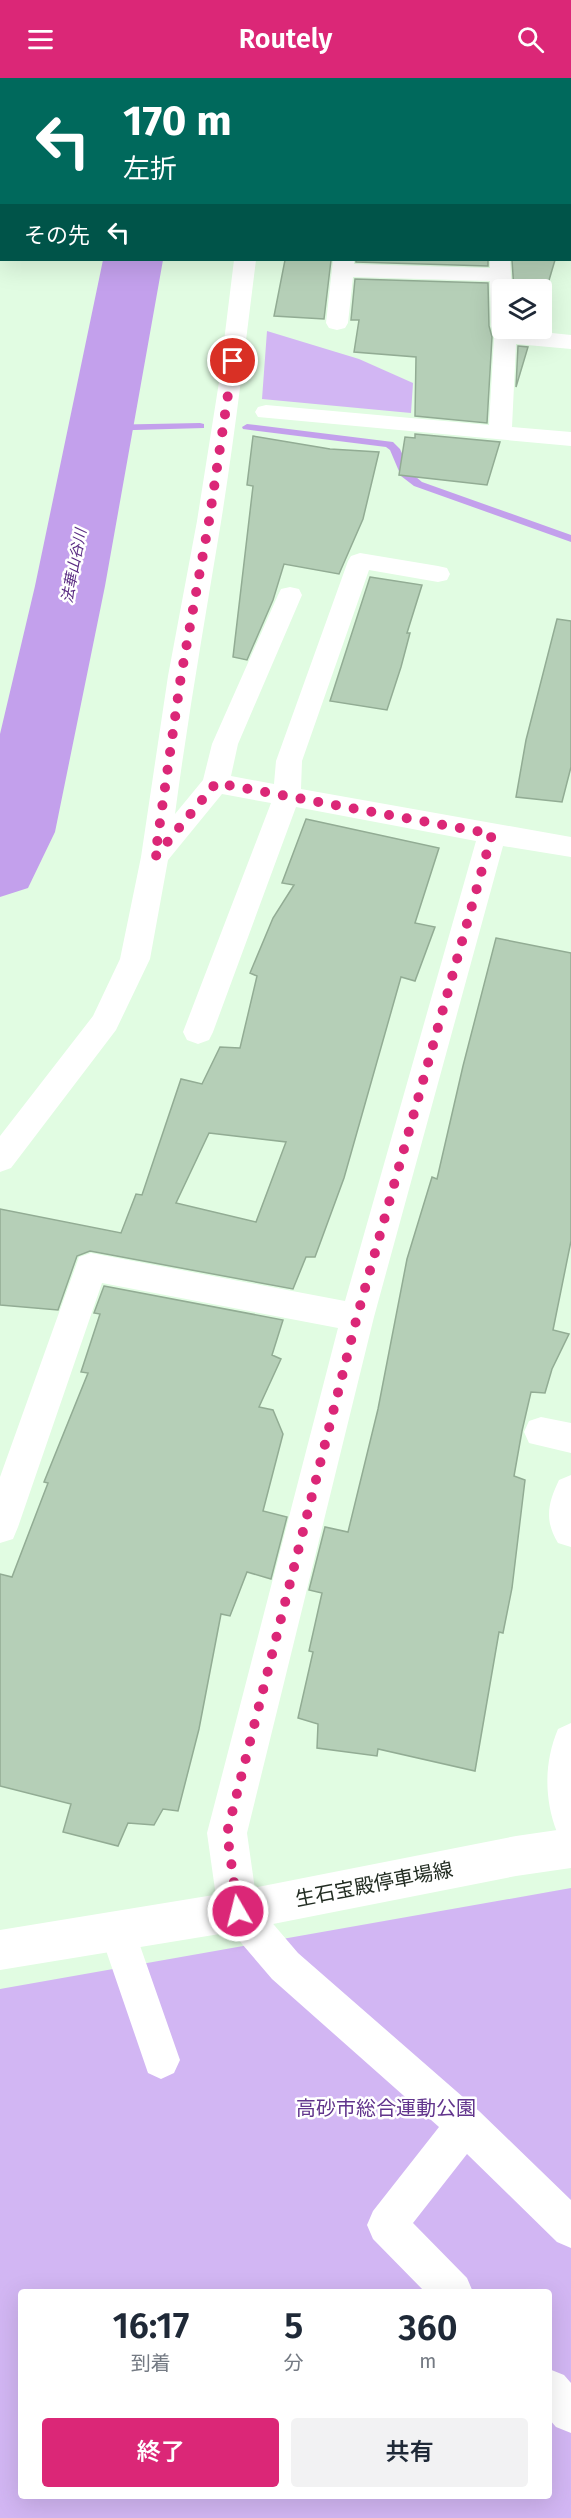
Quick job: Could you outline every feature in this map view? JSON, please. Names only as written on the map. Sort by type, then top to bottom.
[{"type":"street","points":[[0,1159],[105,1022],[135,959],[155,857],[181,676],[230,382],[244,261]]},
{"type":"street","points":[[337,323],[344,265],[500,267]]},
{"type":"street","points":[[500,432],[503,339]]},
{"type":"street","points":[[552,339],[571,342]]},
{"type":"street","points":[[266,412],[571,439]]},
{"type":"street","points":[[198,1032],[287,796],[289,760],[360,561],[438,574]]},
{"type":"street","points":[[155,857],[216,783],[225,744],[290,596]]},
{"type":"street","points":[[216,783],[492,834],[571,846]]},
{"type":"street","points":[[238,1911],[227,1833],[357,1317],[492,834]]},
{"type":"street","points":[[0,1527],[91,1267],[357,1317]]},
{"type":"street","points":[[571,1491],[565,1522],[571,1531]]},
{"type":"street","points":[[571,1742],[565,1785],[571,1818]]},
{"type":"street","name":"生石宝殿停車場線","points":[[0,1950],[238,1911],[571,1848]]},
{"type":"lane","points":[[238,1911],[285,1966],[465,2125],[571,2228]]},
{"type":"lane","points":[[117,1930],[161,2060]]},
{"type":"lane","points":[[450,2289],[387,2226],[465,2125]]},
{"type":"lane","points":[[552,2393],[571,2412]]},
{"type":"green space","points":[[267,331],[359,359],[413,383],[411,413],[262,399]]},
{"type":"green space","name":"高砂市総合運動公園","points":[[571,1888],[571,2518],[0,2518],[0,1989]]},
{"type":"building","points":[[285,261],[331,261],[324,319],[274,316]]},
{"type":"building","points":[[488,261],[488,266],[356,262]]},
{"type":"building","points":[[512,261],[555,261],[549,279],[513,279]]},
{"type":"building","points":[[355,279],[488,283],[489,326],[492,337],[487,423],[415,416],[416,357],[354,352],[359,320],[351,320]]},
{"type":"building","points":[[518,346],[528,347],[516,387]]},
{"type":"building","points":[[415,434],[500,442],[487,485],[399,475],[405,437],[415,438]]},
{"type":"building","points":[[253,436],[330,449],[379,452],[363,519],[339,574],[284,564],[273,600],[247,660],[233,657],[253,486],[247,485]]},
{"type":"building","points":[[370,577],[422,585],[407,633],[410,633],[401,667],[387,710],[330,701]]},
{"type":"building","points":[[557,619],[571,621],[571,767],[562,802],[516,797],[526,740]]},
{"type":"building","points":[[306,819],[439,848],[415,923],[435,927],[415,981],[401,977],[344,1178],[315,1257],[306,1257],[293,1289],[90,1251],[77,1256],[58,1310],[0,1305],[0,1209],[121,1233],[136,1194],[142,1195],[181,1079],[202,1084],[220,1047],[240,1048],[257,976],[250,973],[273,918],[294,885],[282,883]],"holes":[[[209,1133],[286,1142],[256,1222],[176,1203]]]},
{"type":"building","points":[[496,938],[571,953],[571,1241],[553,1330],[569,1334],[552,1369],[545,1393],[531,1392],[522,1431],[514,1476],[525,1480],[512,1588],[503,1633],[499,1632],[475,1771],[378,1749],[377,1756],[317,1748],[318,1724],[298,1718],[313,1652],[309,1651],[322,1593],[309,1590],[325,1527],[348,1532],[378,1409],[407,1259],[432,1177],[437,1179]]},
{"type":"building","points":[[104,1286],[283,1320],[272,1355],[281,1359],[259,1407],[273,1410],[283,1434],[263,1511],[287,1517],[271,1579],[247,1572],[230,1616],[221,1614],[199,1729],[178,1811],[163,1809],[154,1825],[128,1823],[118,1846],[63,1832],[71,1804],[0,1786],[0,1574],[12,1577],[48,1483],[44,1482],[88,1373],[81,1372],[100,1314],[94,1313]]},
{"type":"waterway","name":"法華山谷川","points":[[0,868],[16,832],[70,586],[133,261]]},
{"type":"waterway","points":[[100,428],[200,426]]},
{"type":"waterway","points":[[247,427],[389,444],[395,449],[405,474],[418,484],[571,539]]},
{"type":"route","points":[[233,361],[209,521],[181,676],[155,857],[216,783],[492,834],[357,1317],[227,1833],[238,1911]]}]
